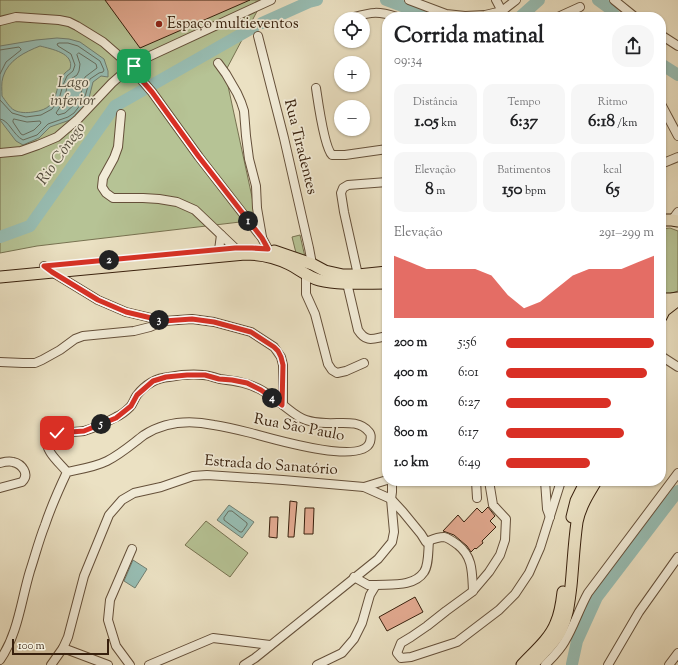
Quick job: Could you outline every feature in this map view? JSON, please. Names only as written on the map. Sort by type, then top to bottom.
[{"type":"main road","points":[[0,278],[48,269],[235,248],[268,249],[312,264],[325,271],[343,275],[382,273]]},
{"type":"main road","points":[[0,271],[257,254],[268,256],[290,264],[319,280],[348,283],[382,283]]},
{"type":"main road","points":[[666,299],[678,299]]},
{"type":"main road","points":[[666,309],[678,299]]},
{"type":"main road","points":[[522,665],[543,643],[556,623],[562,599],[572,512],[584,486]]},
{"type":"main road","points":[[532,665],[560,632],[566,618],[577,521],[584,503],[593,486]]},
{"type":"street","points":[[0,153],[21,151],[57,137],[112,83],[120,76],[133,70],[137,62],[271,0]]},
{"type":"street","points":[[408,0],[441,12]]},
{"type":"street","points":[[496,0],[502,12]]},
{"type":"street","points":[[505,12],[516,0]]},
{"type":"street","points":[[614,0],[629,12]]},
{"type":"street","points":[[569,12],[580,7]]},
{"type":"street","points":[[370,13],[382,13]]},
{"type":"street","points":[[0,21],[16,17],[69,22],[103,42],[126,62],[143,80],[199,157],[262,238],[268,249]]},
{"type":"street","name":"Rua Tiradentes","points":[[258,36],[284,138],[312,264]]},
{"type":"street","points":[[666,38],[678,46]]},
{"type":"street","points":[[218,62],[237,93],[244,111],[246,136],[256,186],[257,208],[262,238]]},
{"type":"street","points":[[316,88],[321,120],[328,149],[332,155],[345,155],[382,150]]},
{"type":"street","points":[[666,113],[678,136]]},
{"type":"street","points":[[121,114],[118,147],[103,178],[102,187],[106,193],[112,198],[143,198],[177,202],[195,210],[235,248]]},
{"type":"street","points":[[666,162],[678,157]]},
{"type":"street","points":[[358,275],[341,193],[343,188],[348,185],[382,182]]},
{"type":"street","points":[[220,250],[221,235]]},
{"type":"street","name":"Rua São Paulo","points":[[48,269],[98,300],[126,312],[164,321],[192,319],[214,322],[251,332],[274,347],[281,357],[283,365],[282,405],[298,417],[309,421],[325,424],[357,424],[368,430],[371,435],[370,442],[365,448],[354,452],[343,452],[323,450],[283,442],[213,425],[190,422],[174,423],[146,434],[108,461],[67,472]]},
{"type":"street","points":[[306,274],[306,294],[316,314],[328,364],[336,373],[346,371],[364,363]]},
{"type":"street","points":[[348,283],[358,330],[361,336],[370,340],[382,337]]},
{"type":"street","points":[[0,362],[35,363],[60,350],[75,339],[83,336],[134,331],[150,327],[164,321]]},
{"type":"street","points":[[666,359],[678,367]]},
{"type":"street","points":[[0,660],[12,638],[44,526],[67,472],[48,448],[47,438],[57,433],[84,431],[116,418],[131,406],[137,395],[153,381],[166,377],[205,375],[219,379],[247,383],[261,390],[282,405]]},
{"type":"street","points":[[0,463],[12,461],[20,465],[25,470],[26,475],[22,482],[0,488]]},
{"type":"street","points":[[545,665],[565,642],[588,593],[678,473]]},
{"type":"street","name":"Estrada do Sanatório","points":[[51,665],[63,648],[68,637],[84,576],[109,515],[122,500],[134,493],[160,487],[193,476],[207,475],[364,487],[391,499],[426,542],[429,541]]},
{"type":"street","name":"Estrada do Sanatório","points":[[364,487],[382,482]]},
{"type":"street","points":[[244,665],[255,658],[378,559],[392,542],[394,532],[391,499],[392,486]]},
{"type":"street","points":[[476,486],[476,498]]},
{"type":"street","points":[[490,486],[493,505],[506,519],[505,540],[500,555],[489,572],[473,591],[411,638],[401,643],[397,653],[401,658],[457,642],[499,610],[515,594],[529,573],[540,548],[560,486]]},
{"type":"street","points":[[546,486],[547,509],[550,518]]},
{"type":"street","points":[[354,577],[368,585],[401,584],[415,581],[424,572],[428,557],[429,541],[434,538],[444,537],[454,541],[469,558],[472,572],[473,591]]},
{"type":"street","points":[[130,665],[116,646],[108,620],[110,600],[132,549]]},
{"type":"street","points":[[608,665],[639,612],[678,557]]},
{"type":"street","points":[[317,665],[342,653],[354,639],[362,623],[370,595],[376,585]]},
{"type":"street","points":[[149,665],[213,638],[270,645]]},
{"type":"street","points":[[63,648],[108,665]]},
{"type":"street","points":[[669,665],[678,653]]},
{"type":"green space","points":[[0,0],[263,0],[225,72],[257,220],[37,246],[0,253]]},
{"type":"green space","points":[[666,228],[670,228],[678,231],[678,291],[670,293],[666,293]]},
{"type":"green space","points":[[300,235],[305,257],[296,253],[292,237]]},
{"type":"green space","points":[[206,521],[248,553],[230,577],[185,545]]},
{"type":"water","name":"Lago inferior","points":[[57,38],[80,42],[104,59],[108,71],[108,77],[101,76],[93,82],[88,102],[77,116],[50,127],[39,138],[23,145],[16,141],[0,120],[0,46]],"holes":[[[40,46],[56,50],[66,55],[71,64],[70,69],[64,74],[60,81],[54,100],[50,105],[43,110],[33,112],[16,111],[11,108],[2,96],[2,82],[5,71],[18,57]]]},
{"type":"water","points":[[229,505],[254,522],[242,538],[217,520]]},
{"type":"water","points":[[133,560],[147,569],[135,588],[124,581]]},
{"type":"building","name":"Espaço multieventos","points":[[105,0],[250,0],[140,48]]},
{"type":"building","points":[[290,501],[297,502],[294,537],[288,537]]},
{"type":"building","points":[[488,507],[495,516],[490,521],[496,527],[482,541],[483,543],[471,552],[467,546],[454,535],[443,531],[458,515],[464,522],[477,508],[482,513]]},
{"type":"building","points":[[305,508],[314,508],[313,534],[304,534]]},
{"type":"building","points":[[270,517],[278,517],[277,538],[269,537]]},
{"type":"building","points":[[415,597],[423,612],[387,631],[379,617]]},
{"type":"waterway","name":"Rio Cônego","points":[[262,23],[309,2],[317,0]]},
{"type":"waterway","name":"Rio Cônego","points":[[386,0],[418,12]]},
{"type":"waterway","name":"Rio Cônego","points":[[526,12],[539,0]]},
{"type":"waterway","name":"Rio Cônego","points":[[598,0],[612,12]]},
{"type":"waterway","name":"Rio Cônego","points":[[0,237],[30,226],[115,106],[254,27]]},
{"type":"waterway","name":"Rio Cônego","points":[[666,67],[678,75]]},
{"type":"waterway","points":[[572,664],[577,641],[597,597],[678,491]]},
{"type":"place","name":"Espaço multieventos","points":[[159,24]]},
{"type":"route","points":[[57,433],[84,431],[116,418],[131,406],[137,395],[144,388],[153,381],[166,377],[205,375],[219,379],[247,383],[261,390],[282,405],[283,365],[281,357],[274,347],[251,332],[214,322],[192,319],[164,321],[126,312],[98,300],[44,266],[235,248],[268,249],[262,238],[199,157],[143,80],[133,70],[134,66]]}]
